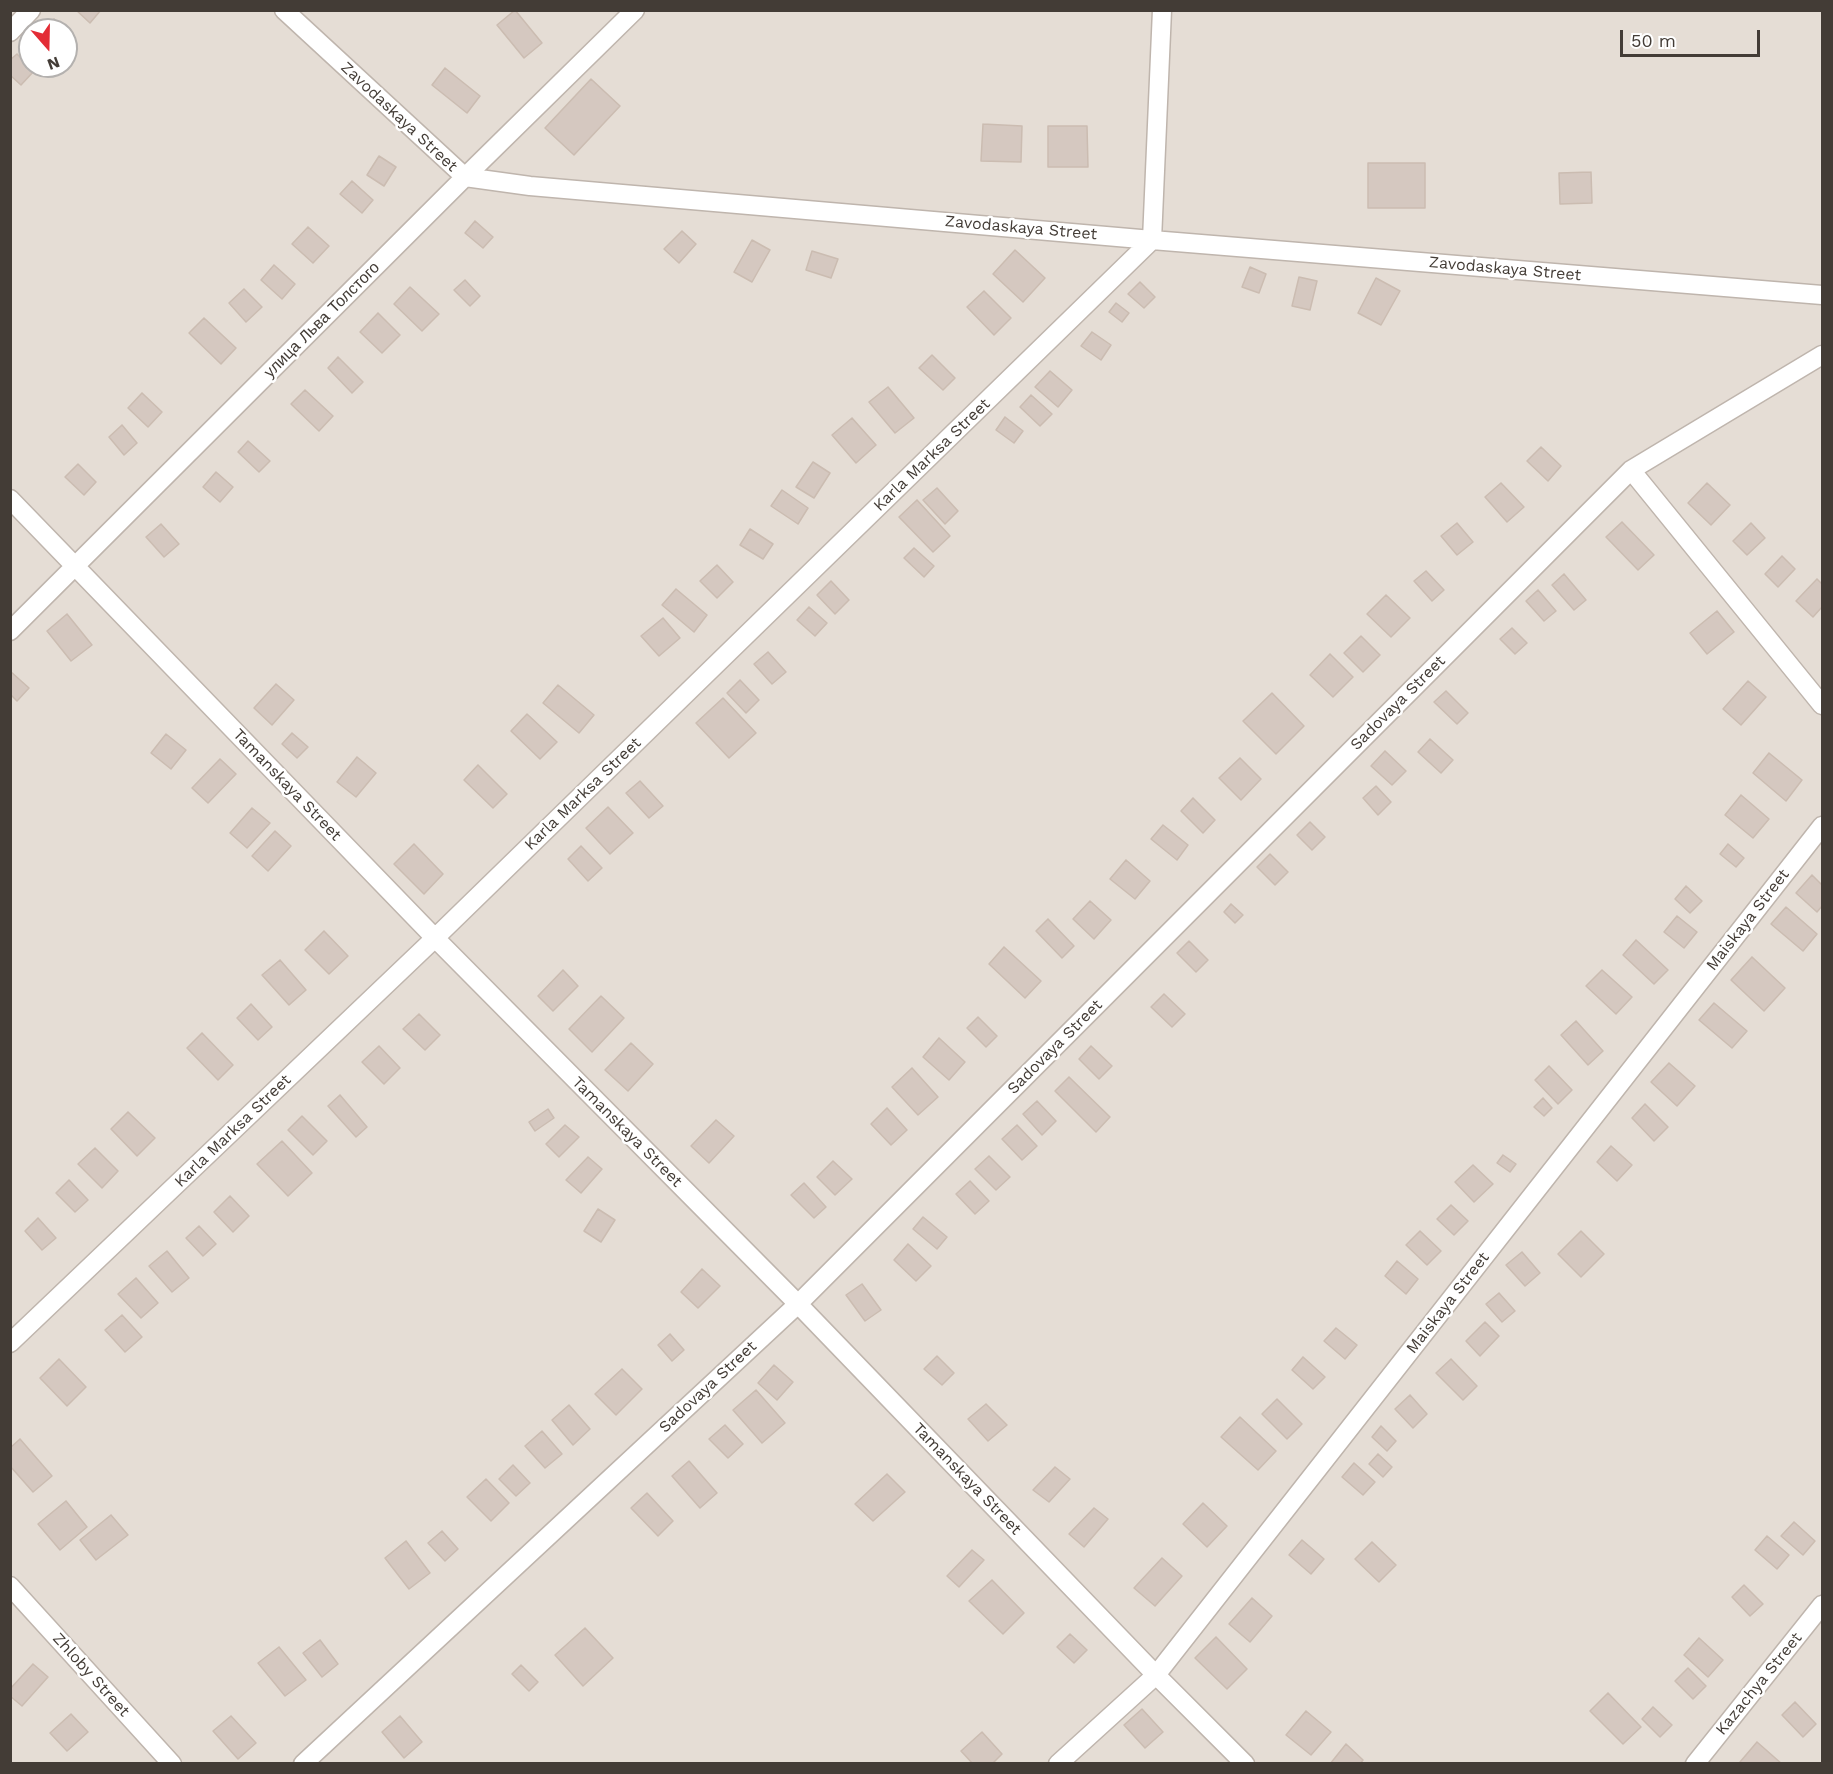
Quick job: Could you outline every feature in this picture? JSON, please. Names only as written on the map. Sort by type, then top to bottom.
[{"type":"street","points":[[10,32],[31,10]]},
{"type":"street","name":"Zavodaskaya Street","points":[[284,10],[465,177],[530,186],[1822,295]]},
{"type":"street","name":"улица Льва Толстого","points":[[10,631],[635,10]]},
{"type":"street","points":[[1152,240],[1162,10]]},
{"type":"street","name":"Karla Marksa Street","points":[[10,1343],[435,938],[1152,240]]},
{"type":"street","name":"Sadovaya Street","points":[[303,1764],[798,1304],[1631,470],[1822,355]]},
{"type":"street","points":[[1631,470],[1822,705]]},
{"type":"street","name":"Tamanskaya Street","points":[[10,500],[435,938],[798,1304],[1156,1675],[1245,1764]]},
{"type":"street","name":"Maiskaya Street","points":[[1058,1764],[1156,1675],[1822,826]]},
{"type":"street","name":"Zhloby Street","points":[[10,1587],[172,1764]]},
{"type":"street","name":"Kazachya Street","points":[[1695,1764],[1822,1605]]},
{"type":"shaded area","points":[[11,11],[1822,11],[1822,1763],[11,1763]]},
{"type":"building","points":[[76,10],[101,10],[90,23]]},
{"type":"building","points":[[515,10],[542,43],[524,58],[497,25]]},
{"type":"building","points":[[18,55],[18,78],[28,78],[21,85],[10,75],[10,60]]},
{"type":"building","points":[[445,68],[480,96],[467,113],[432,85]]},
{"type":"building","points":[[591,79],[620,106],[574,155],[545,128]]},
{"type":"building","points":[[983,124],[1022,126],[1021,162],[981,161]]},
{"type":"building","points":[[1048,126],[1087,126],[1088,167],[1048,167]]},
{"type":"building","points":[[379,156],[396,167],[384,186],[367,175]]},
{"type":"building","points":[[1368,163],[1425,163],[1425,208],[1368,208]]},
{"type":"building","points":[[1591,172],[1592,203],[1560,204],[1559,173]]},
{"type":"building","points":[[352,181],[373,200],[362,213],[340,194]]},
{"type":"building","points":[[475,221],[493,237],[483,248],[465,233]]},
{"type":"building","points":[[308,227],[329,246],[313,263],[292,244]]},
{"type":"building","points":[[682,231],[696,244],[679,263],[664,249]]},
{"type":"building","points":[[752,240],[770,250],[752,282],[734,272]]},
{"type":"building","points":[[1015,250],[1045,278],[1023,302],[993,274]]},
{"type":"building","points":[[812,251],[838,259],[831,278],[806,270]]},
{"type":"building","points":[[274,265],[295,284],[282,299],[261,280]]},
{"type":"building","points":[[1250,267],[1266,274],[1259,293],[1242,287]]},
{"type":"building","points":[[1299,277],[1317,281],[1310,310],[1292,306]]},
{"type":"building","points":[[1376,278],[1400,291],[1381,325],[1358,313]]},
{"type":"building","points":[[465,280],[480,296],[470,306],[454,290]]},
{"type":"building","points":[[1140,282],[1155,297],[1144,308],[1128,294]]},
{"type":"building","points":[[410,287],[439,314],[422,331],[394,304]]},
{"type":"building","points":[[244,289],[262,307],[246,322],[229,303]]},
{"type":"building","points":[[984,291],[1011,318],[994,335],[967,307]]},
{"type":"building","points":[[1116,303],[1129,313],[1122,322],[1109,312]]},
{"type":"building","points":[[378,313],[400,335],[382,353],[360,332]]},
{"type":"building","points":[[204,318],[236,348],[221,364],[189,333]]},
{"type":"building","points":[[1092,332],[1111,345],[1101,360],[1081,346]]},
{"type":"building","points":[[932,355],[955,378],[943,390],[919,368]]},
{"type":"building","points":[[338,357],[363,382],[352,393],[328,368]]},
{"type":"building","points":[[1050,371],[1072,390],[1058,407],[1035,387]]},
{"type":"building","points":[[888,387],[914,418],[895,433],[869,402]]},
{"type":"building","points":[[305,390],[333,416],[319,431],[291,404]]},
{"type":"building","points":[[142,393],[162,412],[148,427],[128,408]]},
{"type":"building","points":[[1031,395],[1052,414],[1040,426],[1020,407]]},
{"type":"building","points":[[1005,417],[1023,431],[1014,443],[996,430]]},
{"type":"building","points":[[852,418],[876,445],[856,463],[832,435]]},
{"type":"building","points":[[122,425],[137,443],[124,455],[109,437]]},
{"type":"building","points":[[248,441],[270,461],[259,472],[238,452]]},
{"type":"building","points":[[1541,447],[1561,466],[1548,481],[1527,461]]},
{"type":"building","points":[[813,462],[830,473],[814,498],[796,487]]},
{"type":"building","points":[[78,464],[96,482],[84,495],[65,477]]},
{"type":"building","points":[[216,472],[233,487],[220,502],[203,487]]},
{"type":"building","points":[[1501,483],[1524,507],[1507,522],[1485,497]]},
{"type":"building","points":[[1707,483],[1730,505],[1711,525],[1688,503]]},
{"type":"building","points":[[937,488],[958,511],[945,524],[923,500]]},
{"type":"building","points":[[782,490],[808,508],[798,524],[771,506]]},
{"type":"building","points":[[917,500],[950,536],[933,552],[899,517]]},
{"type":"building","points":[[1622,522],[1654,555],[1638,570],[1606,537]]},
{"type":"building","points":[[1457,523],[1473,542],[1457,555],[1441,536]]},
{"type":"building","points":[[1751,523],[1765,538],[1747,555],[1733,541]]},
{"type":"building","points":[[161,524],[179,544],[164,557],[146,537]]},
{"type":"building","points":[[750,529],[773,544],[763,559],[740,545]]},
{"type":"building","points":[[914,548],[934,566],[924,577],[904,558]]},
{"type":"building","points":[[1782,556],[1795,569],[1778,587],[1765,574]]},
{"type":"building","points":[[717,565],[733,582],[717,598],[700,581]]},
{"type":"building","points":[[1426,571],[1444,590],[1432,601],[1414,581]]},
{"type":"building","points":[[1564,574],[1586,600],[1574,610],[1552,585]]},
{"type":"building","points":[[1817,579],[1822,584],[1822,607],[1813,617],[1796,601]]},
{"type":"building","points":[[831,581],[849,600],[835,614],[817,595]]},
{"type":"building","points":[[676,589],[707,615],[694,632],[662,605]]},
{"type":"building","points":[[1538,590],[1556,611],[1544,621],[1526,601]]},
{"type":"building","points":[[1386,595],[1410,618],[1391,637],[1367,614]]},
{"type":"building","points":[[809,607],[827,623],[815,636],[797,620]]},
{"type":"building","points":[[1717,611],[1734,632],[1707,654],[1690,633]]},
{"type":"building","points":[[67,614],[92,645],[71,661],[47,631]]},
{"type":"building","points":[[663,618],[680,638],[659,656],[641,636]]},
{"type":"building","points":[[1512,628],[1527,643],[1515,654],[1500,639]]},
{"type":"building","points":[[1361,636],[1380,655],[1363,672],[1344,653]]},
{"type":"building","points":[[768,652],[786,672],[772,684],[754,664]]},
{"type":"building","points":[[1330,654],[1353,677],[1333,697],[1310,675]]},
{"type":"building","points":[[10,671],[29,688],[17,701],[10,694]]},
{"type":"building","points":[[740,680],[759,700],[746,713],[727,693]]},
{"type":"building","points":[[1748,681],[1766,697],[1741,725],[1723,709]]},
{"type":"building","points":[[276,684],[294,700],[272,725],[254,708]]},
{"type":"building","points":[[558,685],[594,715],[579,733],[543,703]]},
{"type":"building","points":[[1446,691],[1468,713],[1457,724],[1434,702]]},
{"type":"building","points":[[1272,693],[1304,726],[1276,754],[1243,721]]},
{"type":"building","points":[[723,698],[756,733],[729,758],[696,723]]},
{"type":"building","points":[[527,714],[557,742],[540,759],[511,731]]},
{"type":"building","points":[[292,733],[308,747],[297,758],[282,744]]},
{"type":"building","points":[[166,734],[186,750],[171,769],[151,753]]},
{"type":"building","points":[[1430,739],[1453,760],[1441,773],[1418,752]]},
{"type":"building","points":[[1385,751],[1406,771],[1392,785],[1371,766]]},
{"type":"building","points":[[1769,753],[1802,780],[1786,801],[1753,773]]},
{"type":"building","points":[[357,757],[376,773],[356,797],[337,782]]},
{"type":"building","points":[[1240,758],[1261,779],[1241,800],[1219,778]]},
{"type":"building","points":[[220,759],[236,774],[208,803],[192,788]]},
{"type":"building","points":[[478,765],[507,794],[493,808],[464,780]]},
{"type":"building","points":[[640,781],[663,806],[649,818],[626,793]]},
{"type":"building","points":[[1376,786],[1391,802],[1378,815],[1363,798]]},
{"type":"building","points":[[1741,795],[1769,819],[1753,838],[1725,815]]},
{"type":"building","points":[[1193,798],[1215,820],[1203,833],[1181,811]]},
{"type":"building","points":[[608,807],[633,833],[610,854],[586,828]]},
{"type":"building","points":[[252,808],[270,823],[247,848],[230,833]]},
{"type":"building","points":[[1310,822],[1325,837],[1312,850],[1297,835]]},
{"type":"building","points":[[1163,825],[1188,845],[1177,860],[1151,839]]},
{"type":"building","points":[[275,831],[291,846],[268,871],[252,856]]},
{"type":"building","points":[[414,844],[443,874],[424,894],[394,864]]},
{"type":"building","points":[[1728,844],[1744,858],[1736,867],[1720,854]]},
{"type":"building","points":[[581,846],[602,868],[588,881],[568,859]]},
{"type":"building","points":[[1270,854],[1288,872],[1275,885],[1257,867]]},
{"type":"building","points":[[1126,860],[1150,881],[1135,899],[1110,879]]},
{"type":"building","points":[[1812,875],[1822,885],[1822,906],[1817,912],[1796,893]]},
{"type":"building","points":[[1686,886],[1702,901],[1690,913],[1675,899]]},
{"type":"building","points":[[1090,901],[1111,920],[1094,939],[1073,919]]},
{"type":"building","points":[[1231,904],[1243,915],[1235,923],[1224,912]]},
{"type":"building","points":[[1786,907],[1817,934],[1803,951],[1771,924]]},
{"type":"building","points":[[1677,916],[1697,932],[1684,948],[1664,932]]},
{"type":"building","points":[[1048,919],[1074,946],[1062,958],[1036,931]]},
{"type":"building","points":[[324,931],[348,956],[329,974],[305,950]]},
{"type":"building","points":[[1636,940],[1668,970],[1654,984],[1623,955]]},
{"type":"building","points":[[1189,941],[1208,960],[1196,972],[1177,953]]},
{"type":"building","points":[[1004,947],[1041,981],[1025,998],[989,964]]},
{"type":"building","points":[[1752,957],[1785,988],[1764,1011],[1731,980]]},
{"type":"building","points":[[280,960],[306,990],[289,1005],[262,975]]},
{"type":"building","points":[[563,970],[578,986],[553,1011],[538,996]]},
{"type":"building","points":[[1602,970],[1632,997],[1616,1014],[1586,986]]},
{"type":"building","points":[[1164,994],[1185,1014],[1172,1027],[1151,1007]]},
{"type":"building","points":[[601,996],[624,1018],[592,1052],[569,1029]]},
{"type":"building","points":[[1714,1003],[1747,1031],[1732,1048],[1699,1020]]},
{"type":"building","points":[[251,1004],[272,1027],[258,1040],[237,1018]]},
{"type":"building","points":[[419,1014],[440,1035],[425,1050],[403,1029]]},
{"type":"building","points":[[978,1017],[997,1036],[986,1047],[967,1028]]},
{"type":"building","points":[[1576,1021],[1603,1051],[1588,1065],[1561,1035]]},
{"type":"building","points":[[202,1033],[233,1065],[218,1080],[187,1048]]},
{"type":"building","points":[[939,1038],[965,1062],[949,1080],[923,1057]]},
{"type":"building","points":[[631,1043],[653,1064],[628,1091],[605,1070]]},
{"type":"building","points":[[379,1046],[400,1068],[384,1084],[362,1062]]},
{"type":"building","points":[[1091,1046],[1112,1066],[1099,1079],[1079,1059]]},
{"type":"building","points":[[1669,1063],[1695,1086],[1677,1106],[1651,1082]]},
{"type":"building","points":[[1549,1066],[1572,1090],[1558,1104],[1535,1080]]},
{"type":"building","points":[[912,1068],[938,1097],[918,1115],[892,1087]]},
{"type":"building","points":[[1069,1077],[1110,1117],[1096,1132],[1055,1091]]},
{"type":"building","points":[[340,1095],[367,1127],[356,1137],[328,1106]]},
{"type":"building","points":[[1543,1098],[1552,1108],[1544,1116],[1534,1107]]},
{"type":"building","points":[[1037,1101],[1056,1121],[1042,1135],[1023,1114]]},
{"type":"building","points":[[1645,1104],[1668,1127],[1654,1141],[1632,1118]]},
{"type":"building","points":[[887,1108],[907,1130],[891,1145],[871,1124]]},
{"type":"building","points":[[548,1109],[554,1118],[535,1131],[529,1122]]},
{"type":"building","points":[[128,1112],[155,1138],[137,1156],[111,1129]]},
{"type":"building","points":[[302,1116],[327,1141],[313,1155],[288,1130]]},
{"type":"building","points":[[716,1120],[734,1136],[709,1163],[691,1146]]},
{"type":"building","points":[[565,1125],[579,1137],[559,1157],[546,1144]]},
{"type":"building","points":[[1017,1125],[1037,1146],[1022,1160],[1002,1139]]},
{"type":"building","points":[[282,1141],[312,1173],[288,1196],[257,1164]]},
{"type":"building","points":[[1611,1146],[1632,1165],[1617,1181],[1597,1162]]},
{"type":"building","points":[[95,1148],[118,1171],[102,1188],[78,1164]]},
{"type":"building","points":[[1503,1155],[1516,1164],[1510,1172],[1497,1163]]},
{"type":"building","points":[[989,1156],[1010,1177],[996,1190],[975,1169]]},
{"type":"building","points":[[588,1157],[602,1169],[581,1193],[566,1180]]},
{"type":"building","points":[[833,1161],[852,1179],[835,1195],[817,1177]]},
{"type":"building","points":[[1473,1165],[1493,1184],[1474,1202],[1455,1182]]},
{"type":"building","points":[[69,1180],[88,1200],[75,1212],[56,1193]]},
{"type":"building","points":[[970,1181],[989,1201],[975,1214],[956,1194]]},
{"type":"building","points":[[804,1183],[826,1207],[814,1218],[791,1195]]},
{"type":"building","points":[[230,1196],[249,1216],[233,1232],[214,1212]]},
{"type":"building","points":[[1451,1205],[1468,1221],[1454,1235],[1437,1219]]},
{"type":"building","points":[[598,1209],[615,1220],[601,1242],[584,1231]]},
{"type":"building","points":[[923,1217],[947,1237],[937,1249],[913,1229]]},
{"type":"building","points":[[38,1218],[56,1238],[42,1250],[25,1231]]},
{"type":"building","points":[[199,1226],[216,1244],[203,1256],[186,1238]]},
{"type":"building","points":[[1420,1231],[1441,1251],[1427,1265],[1406,1245]]},
{"type":"building","points":[[1581,1231],[1604,1254],[1581,1277],[1558,1254]]},
{"type":"building","points":[[908,1244],[931,1266],[916,1281],[894,1260]]},
{"type":"building","points":[[167,1251],[189,1278],[172,1292],[149,1266]]},
{"type":"building","points":[[1522,1252],[1540,1273],[1525,1286],[1506,1265]]},
{"type":"building","points":[[1397,1261],[1418,1279],[1406,1294],[1385,1276]]},
{"type":"building","points":[[702,1269],[720,1286],[698,1308],[681,1292]]},
{"type":"building","points":[[136,1278],[158,1303],[141,1318],[118,1294]]},
{"type":"building","points":[[862,1284],[881,1310],[865,1321],[846,1295]]},
{"type":"building","points":[[1499,1293],[1515,1311],[1502,1322],[1486,1304]]},
{"type":"building","points":[[122,1315],[142,1337],[125,1352],[105,1330]]},
{"type":"building","points":[[1485,1322],[1499,1336],[1480,1356],[1466,1341]]},
{"type":"building","points":[[1336,1328],[1357,1345],[1345,1359],[1324,1341]]},
{"type":"building","points":[[670,1334],[684,1350],[672,1361],[658,1345]]},
{"type":"building","points":[[937,1356],[954,1373],[942,1385],[924,1369]]},
{"type":"building","points":[[1303,1357],[1325,1377],[1313,1389],[1292,1370]]},
{"type":"building","points":[[59,1359],[86,1387],[67,1406],[40,1378]]},
{"type":"building","points":[[1451,1359],[1477,1386],[1463,1400],[1436,1373]]},
{"type":"building","points":[[774,1365],[793,1382],[777,1400],[758,1383]]},
{"type":"building","points":[[622,1369],[642,1389],[616,1415],[595,1394]]},
{"type":"building","points":[[756,1390],[785,1423],[762,1443],[733,1410]]},
{"type":"building","points":[[1410,1395],[1427,1414],[1413,1428],[1395,1409]]},
{"type":"building","points":[[1277,1399],[1302,1424],[1287,1439],[1262,1414]]},
{"type":"building","points":[[986,1404],[1007,1425],[988,1441],[968,1419]]},
{"type":"building","points":[[569,1405],[590,1429],[573,1445],[552,1420]]},
{"type":"building","points":[[1240,1417],[1276,1451],[1258,1470],[1221,1437]]},
{"type":"building","points":[[725,1425],[743,1444],[728,1458],[709,1439]]},
{"type":"building","points":[[1381,1426],[1396,1441],[1387,1451],[1372,1437]]},
{"type":"building","points":[[542,1431],[562,1454],[545,1468],[525,1446]]},
{"type":"building","points":[[20,1439],[52,1476],[33,1492],[10,1466],[10,1448]]},
{"type":"building","points":[[1378,1454],[1392,1467],[1383,1477],[1369,1464]]},
{"type":"building","points":[[689,1461],[717,1493],[700,1508],[672,1476]]},
{"type":"building","points":[[1354,1463],[1375,1482],[1363,1495],[1342,1477]]},
{"type":"building","points":[[513,1465],[530,1483],[516,1496],[499,1479]]},
{"type":"building","points":[[1055,1467],[1070,1479],[1049,1502],[1033,1490]]},
{"type":"building","points":[[887,1474],[905,1492],[873,1521],[855,1504]]},
{"type":"building","points":[[486,1479],[509,1503],[491,1521],[467,1497]]},
{"type":"building","points":[[647,1493],[673,1521],[658,1536],[631,1508]]},
{"type":"building","points":[[66,1501],[87,1527],[60,1550],[38,1524]]},
{"type":"building","points":[[1203,1503],[1227,1526],[1207,1547],[1183,1524]]},
{"type":"building","points":[[1094,1508],[1108,1519],[1084,1547],[1069,1534]]},
{"type":"building","points":[[111,1515],[128,1535],[96,1560],[80,1540]]},
{"type":"building","points":[[1794,1522],[1815,1541],[1803,1555],[1781,1536]]},
{"type":"building","points":[[442,1531],[458,1549],[445,1561],[428,1543]]},
{"type":"building","points":[[1767,1536],[1789,1555],[1777,1569],[1755,1550]]},
{"type":"building","points":[[1302,1540],[1324,1559],[1311,1574],[1289,1555]]},
{"type":"building","points":[[406,1541],[430,1573],[409,1589],[385,1558]]},
{"type":"building","points":[[1372,1542],[1396,1565],[1379,1582],[1355,1559]]},
{"type":"building","points":[[972,1550],[984,1560],[959,1587],[947,1576]]},
{"type":"building","points":[[1162,1558],[1182,1576],[1155,1606],[1134,1588]]},
{"type":"building","points":[[992,1580],[1024,1613],[1003,1634],[969,1601]]},
{"type":"building","points":[[1744,1585],[1763,1604],[1750,1616],[1732,1597]]},
{"type":"building","points":[[1252,1598],[1272,1616],[1250,1642],[1229,1624]]},
{"type":"building","points":[[585,1628],[613,1658],[583,1686],[555,1655]]},
{"type":"building","points":[[1070,1634],[1087,1650],[1074,1663],[1057,1647]]},
{"type":"building","points":[[1216,1637],[1247,1669],[1227,1689],[1195,1658]]},
{"type":"building","points":[[1699,1638],[1723,1660],[1708,1677],[1684,1655]]},
{"type":"building","points":[[320,1640],[338,1664],[322,1677],[303,1653]]},
{"type":"building","points":[[279,1647],[306,1680],[285,1696],[258,1663]]},
{"type":"building","points":[[33,1664],[48,1677],[22,1706],[10,1696],[10,1689]]},
{"type":"building","points":[[521,1665],[538,1682],[529,1691],[512,1674]]},
{"type":"building","points":[[1688,1668],[1706,1686],[1693,1699],[1675,1681]]},
{"type":"building","points":[[1608,1693],[1641,1727],[1623,1744],[1590,1711]]},
{"type":"building","points":[[1795,1702],[1816,1724],[1803,1737],[1782,1715]]},
{"type":"building","points":[[1653,1707],[1672,1725],[1660,1737],[1642,1719]]},
{"type":"building","points":[[1142,1709],[1163,1732],[1145,1748],[1124,1725]]},
{"type":"building","points":[[1306,1711],[1331,1732],[1311,1755],[1286,1735]]},
{"type":"building","points":[[71,1714],[88,1732],[67,1751],[50,1733]]},
{"type":"building","points":[[231,1716],[256,1743],[238,1759],[213,1731]]},
{"type":"building","points":[[400,1716],[422,1742],[404,1758],[382,1732]]},
{"type":"building","points":[[982,1732],[1002,1754],[992,1764],[973,1764],[961,1751]]},
{"type":"building","points":[[1757,1742],[1782,1764],[1742,1764],[1740,1762]]},
{"type":"building","points":[[1346,1744],[1363,1760],[1360,1764],[1330,1764]]}]
